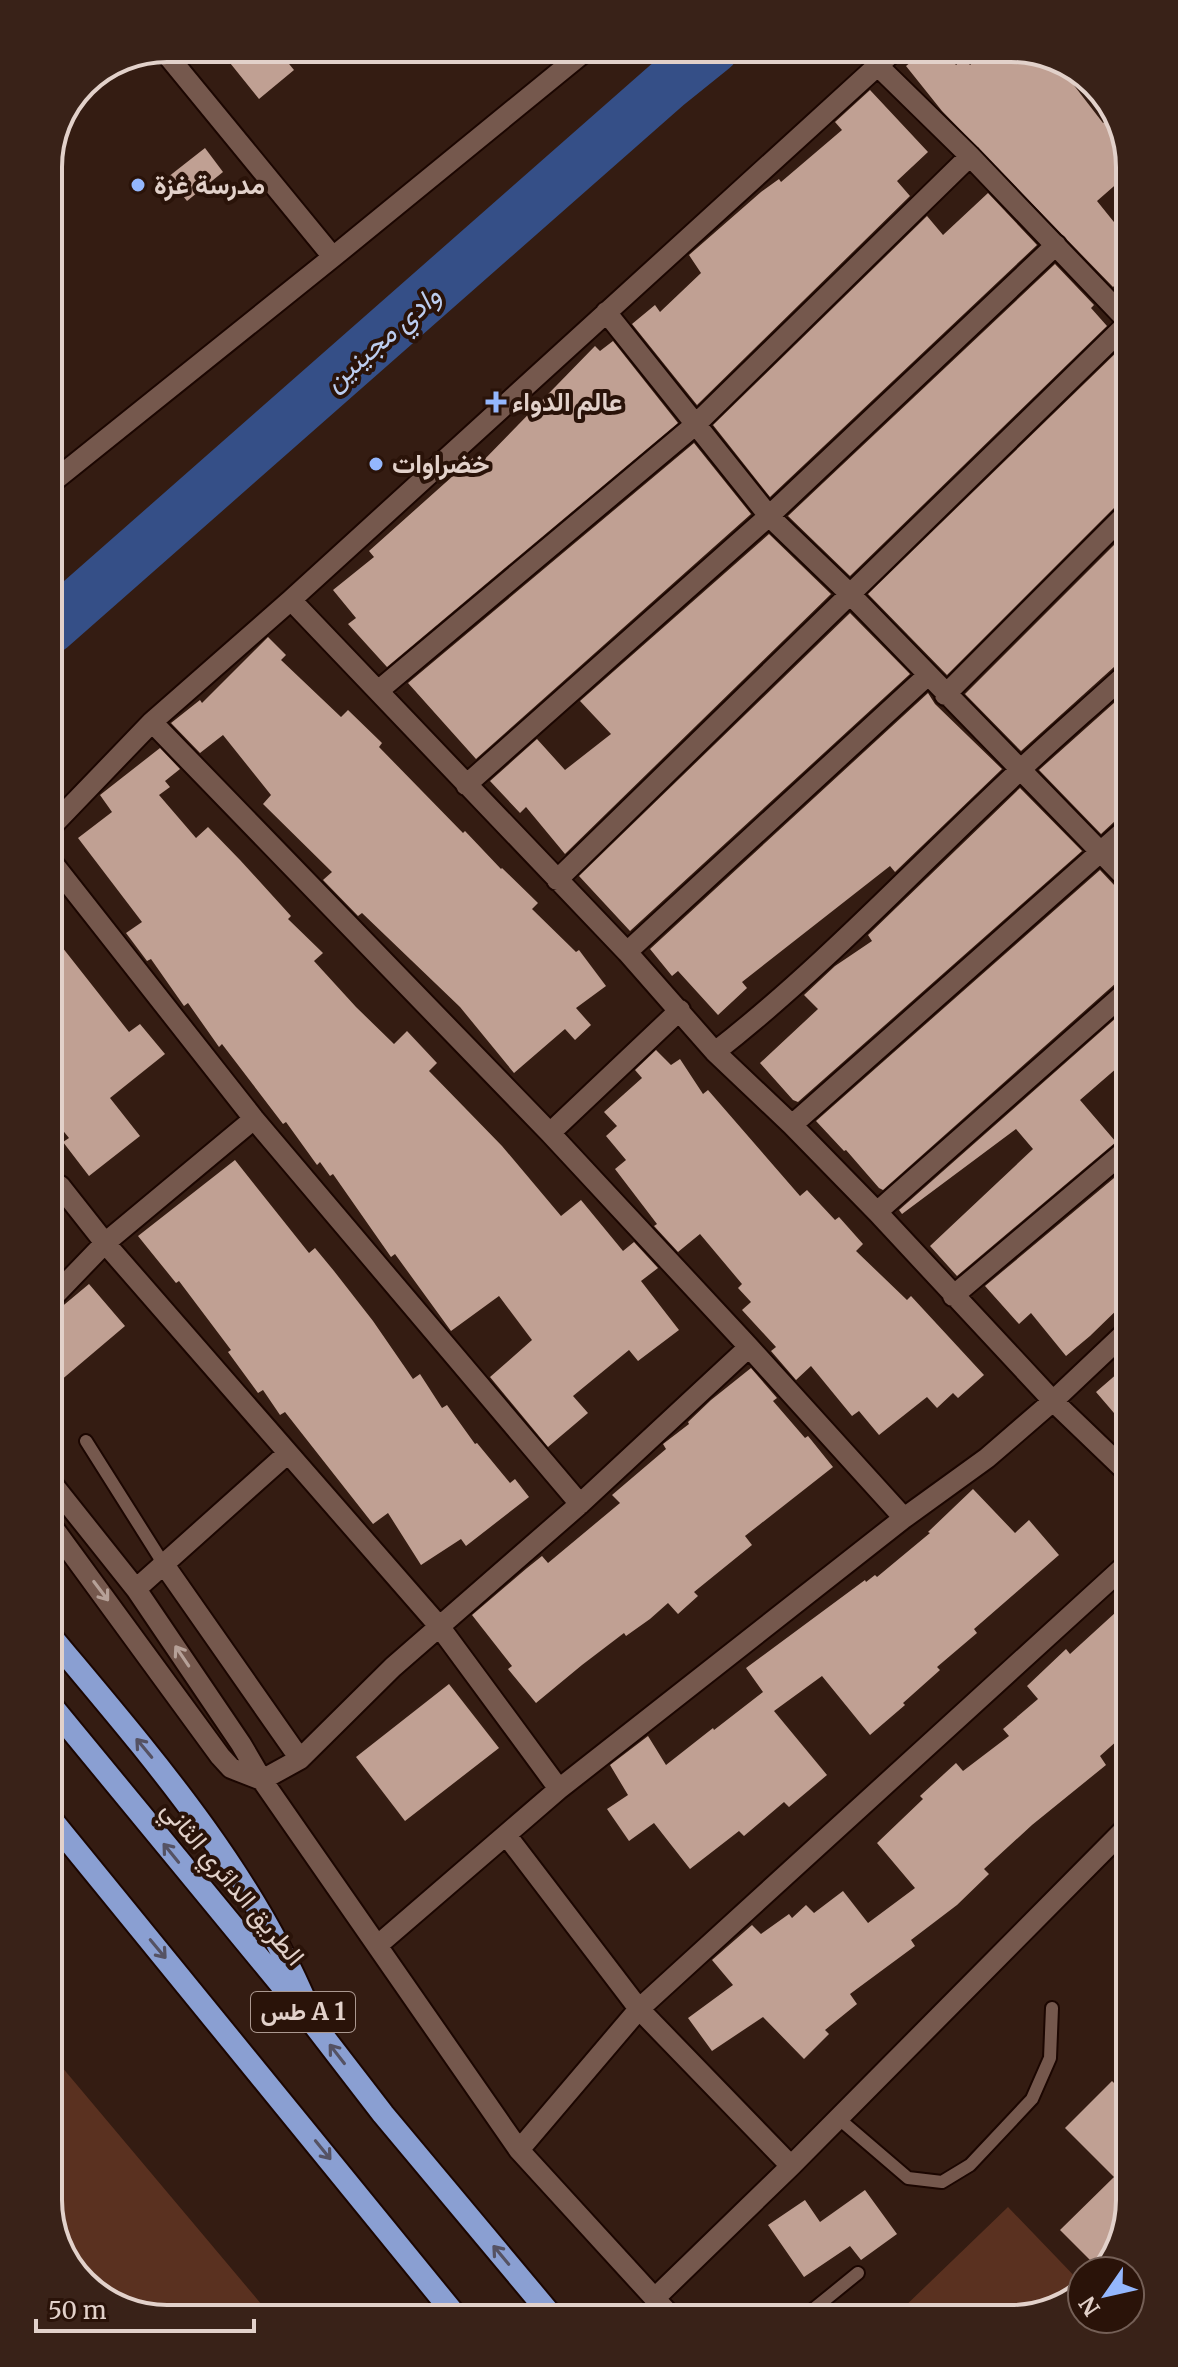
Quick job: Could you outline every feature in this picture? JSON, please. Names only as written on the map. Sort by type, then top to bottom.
[{"type":"highway","points":[[62,1650],[154,1760],[223,1852],[289,1961],[316,2027]]},
{"type":"highway","name":"الطريق الدائري الثاني","points":[[62,1719],[316,2027],[383,2114],[543,2305]]},
{"type":"highway","name":"طس A 1","points":[[62,1833],[447,2305]]},
{"type":"street","points":[[173,62],[333,257]]},
{"type":"street","points":[[62,474],[572,62]]},
{"type":"street","points":[[62,816],[152,722],[291,600],[882,62]]},
{"type":"street","points":[[878,66],[970,156],[1116,309]]},
{"type":"street","points":[[378,691],[695,425],[970,156]]},
{"type":"street","points":[[466,785],[769,516],[1056,245]]},
{"type":"street","points":[[606,312],[769,516],[850,594],[1116,868]]},
{"type":"street","points":[[557,880],[1116,335]]},
{"type":"street","points":[[945,695],[1116,524]]},
{"type":"street","points":[[291,600],[627,952],[715,1052],[792,1125],[1053,1401],[1116,1461]]},
{"type":"street","points":[[627,952],[927,676]]},
{"type":"street","points":[[715,1052],[755,1021],[837,946],[1019,771],[1116,683]]},
{"type":"street","points":[[152,722],[550,1133],[904,1518]]},
{"type":"street","points":[[792,1125],[1116,838]]},
{"type":"street","points":[[62,875],[254,1119],[580,1504]]},
{"type":"street","points":[[877,1212],[1116,1001]]},
{"type":"street","points":[[550,1133],[680,1010]]},
{"type":"street","points":[[62,1288],[105,1243],[254,1119]]},
{"type":"street","points":[[953,1296],[1116,1159]]},
{"type":"street","points":[[62,1189],[105,1243],[439,1626],[559,1789]]},
{"type":"street","points":[[378,1945],[559,1789],[904,1518],[987,1458],[1116,1341]]},
{"type":"street","points":[[262,1780],[300,1759],[393,1667],[580,1504],[749,1347]]},
{"type":"street","points":[[136,1589],[288,1453]]},
{"type":"street","points":[[62,1496],[136,1589],[262,1780],[519,2150],[662,2305]]},
{"type":"street","points":[[62,1540],[220,1756],[231,1768],[262,1780]]},
{"type":"street","points":[[163,1563],[300,1759]]},
{"type":"street","points":[[519,2150],[639,2009],[1116,1574]]},
{"type":"street","points":[[507,1836],[639,2009],[791,2166]]},
{"type":"street","points":[[656,2297],[791,2166],[1116,1838]]},
{"type":"lane","points":[[86,1441],[163,1563]]},
{"type":"lane","points":[[838,2118],[908,2178],[942,2182],[970,2165],[1032,2099],[1050,2058],[1052,2008]]},
{"type":"lane","points":[[819,2305],[858,2273]]},
{"type":"shaded area","points":[[62,2067],[262,2305],[147,2303],[109,2287],[84,2264],[70,2240],[64,2220]]},
{"type":"shaded area","points":[[1008,2207],[1066,2267],[1066,2289],[1031,2303],[906,2305]]},
{"type":"building","points":[[229,62],[287,62],[294,70],[259,99]]},
{"type":"building","points":[[911,62],[954,62],[956,65],[967,62],[970,65],[973,62],[1017,62],[1044,68],[1071,82],[1103,123],[1105,122],[1114,147],[1116,184],[1097,201],[1116,225],[1116,284],[1113,287],[942,111],[906,66]]},
{"type":"building","points":[[870,90],[928,152],[897,181],[910,196],[697,405],[632,324],[655,305],[660,312],[701,273],[689,255],[761,192],[779,179],[781,182],[842,130],[835,122]]},
{"type":"building","points":[[205,148],[223,172],[187,201],[168,177]]},
{"type":"building","points":[[988,193],[1037,245],[770,497],[713,425],[927,216],[943,235]]},
{"type":"building","points":[[1055,264],[1094,305],[1091,308],[1107,326],[850,576],[788,516]]},
{"type":"building","points":[[613,341],[678,423],[387,667],[348,624],[356,618],[333,590],[374,557],[369,551],[473,458],[479,465],[595,346],[600,351]]},
{"type":"building","points":[[1116,353],[1116,507],[947,675],[868,594]]},
{"type":"building","points":[[694,443],[751,514],[476,759],[408,683]]},
{"type":"building","points":[[769,534],[831,594],[565,854],[526,807],[520,813],[490,781],[537,739],[565,770],[611,734],[580,701]]},
{"type":"building","points":[[1116,543],[1116,666],[1021,751],[965,694]]},
{"type":"building","points":[[850,613],[910,674],[630,931],[579,876]]},
{"type":"building","points":[[268,637],[286,655],[281,660],[341,717],[348,710],[382,743],[379,747],[463,833],[465,831],[538,903],[532,909],[576,952],[579,950],[606,986],[576,1008],[591,1025],[575,1040],[565,1029],[514,1073],[460,1007],[362,913],[358,916],[323,880],[332,872],[263,804],[271,795],[223,735],[200,753],[171,723],[200,700],[202,703]]},
{"type":"building","points":[[928,693],[935,704],[1002,769],[895,872],[890,866],[742,982],[747,988],[718,1015],[678,971],[672,976],[650,949]]},
{"type":"building","points":[[1116,701],[1116,821],[1101,834],[1039,770]]},
{"type":"building","points":[[160,748],[180,769],[165,781],[170,787],[159,795],[196,838],[208,827],[240,860],[291,916],[288,919],[323,953],[314,961],[356,1007],[394,1044],[407,1031],[437,1063],[429,1071],[502,1146],[561,1216],[581,1200],[623,1251],[634,1242],[658,1268],[641,1281],[679,1330],[638,1361],[629,1350],[573,1396],[588,1413],[548,1447],[490,1377],[532,1340],[499,1296],[451,1331],[395,1254],[391,1257],[333,1174],[330,1176],[320,1162],[317,1165],[222,1044],[219,1047],[188,1003],[184,1006],[151,959],[147,961],[126,933],[142,922],[78,838],[112,812],[100,795]]},
{"type":"building","points":[[1020,788],[1082,851],[798,1102],[793,1100],[760,1063],[818,1009],[804,995],[835,966],[872,941],[868,935]]},
{"type":"building","points":[[1100,870],[1116,886],[1116,983],[883,1190],[816,1121]]},
{"type":"building","points":[[62,947],[129,1032],[140,1024],[165,1054],[110,1098],[140,1136],[89,1176],[63,1142],[69,1138],[62,1129]]},
{"type":"building","points":[[1116,1018],[1116,1069],[1080,1100],[1116,1142],[957,1276],[930,1246],[1033,1149],[1016,1129],[902,1214],[899,1210]]},
{"type":"building","points":[[656,1050],[671,1065],[680,1059],[703,1094],[708,1090],[800,1196],[807,1190],[835,1220],[839,1217],[863,1244],[856,1251],[907,1300],[911,1296],[984,1375],[958,1398],[953,1393],[937,1408],[927,1397],[879,1435],[859,1411],[852,1416],[811,1366],[796,1380],[771,1351],[776,1347],[742,1310],[751,1302],[738,1288],[742,1284],[700,1234],[678,1252],[654,1226],[657,1224],[615,1169],[626,1160],[606,1136],[617,1126],[604,1112],[642,1078],[635,1070]]},
{"type":"building","points":[[235,1160],[309,1253],[315,1248],[334,1271],[413,1379],[420,1374],[442,1408],[447,1405],[475,1444],[510,1483],[515,1479],[529,1497],[466,1546],[461,1539],[421,1565],[388,1513],[373,1524],[285,1412],[280,1415],[263,1390],[258,1393],[228,1352],[231,1350],[179,1281],[176,1283],[138,1236]]},
{"type":"building","points":[[1116,1176],[1116,1311],[1090,1336],[1066,1356],[1031,1313],[1019,1324],[985,1286]]},
{"type":"building","points":[[89,1284],[125,1326],[62,1379],[62,1306]]},
{"type":"building","points":[[751,1368],[777,1398],[773,1401],[833,1467],[745,1536],[752,1545],[694,1592],[698,1596],[678,1614],[668,1603],[626,1636],[624,1633],[536,1703],[508,1669],[512,1666],[472,1615],[542,1556],[548,1563],[620,1503],[612,1495],[666,1449],[663,1444],[689,1424],[711,1400]]},
{"type":"building","points":[[1116,1375],[1116,1411],[1114,1413],[1096,1392]]},
{"type":"building","points":[[973,1489],[1015,1533],[1029,1520],[1059,1555],[974,1629],[977,1633],[937,1667],[940,1670],[870,1735],[822,1676],[774,1711],[827,1775],[789,1807],[784,1802],[744,1836],[739,1831],[690,1869],[654,1823],[629,1841],[607,1809],[628,1795],[610,1765],[648,1736],[666,1765],[714,1730],[763,1692],[746,1668],[865,1580],[875,1575],[877,1577],[930,1533]]},
{"type":"building","points":[[1116,1612],[1116,1742],[1100,1756],[1106,1765],[984,1869],[989,1874],[957,1905],[911,1940],[915,1946],[850,1994],[857,2004],[825,2030],[829,2034],[804,2059],[763,2017],[712,2051],[688,2018],[733,1985],[712,1960],[752,1925],[761,1934],[789,1914],[792,1918],[806,1905],[814,1913],[843,1891],[868,1923],[915,1888],[877,1843],[923,1799],[920,1796],[956,1763],[963,1771],[1009,1736],[1003,1729],[1038,1699],[1027,1686],[1066,1649],[1070,1654]]},
{"type":"building","points":[[449,1684],[499,1748],[405,1821],[356,1757]]},
{"type":"building","points":[[1112,2081],[1116,2085],[1114,2220],[1100,2255],[1085,2255],[1060,2230],[1114,2177],[1065,2128]]},
{"type":"building","points":[[865,2190],[897,2234],[861,2260],[850,2246],[804,2277],[768,2225],[805,2200],[820,2222]]},
{"type":"waterway","name":"وادي مجينين","points":[[62,617],[696,62]]},
{"type":"place","name":"مدرسة غزة","points":[[138,185]]},
{"type":"place","name":"عالم الدواء","points":[[496,402]]},
{"type":"place","name":"خضراوات","points":[[376,464]]}]
